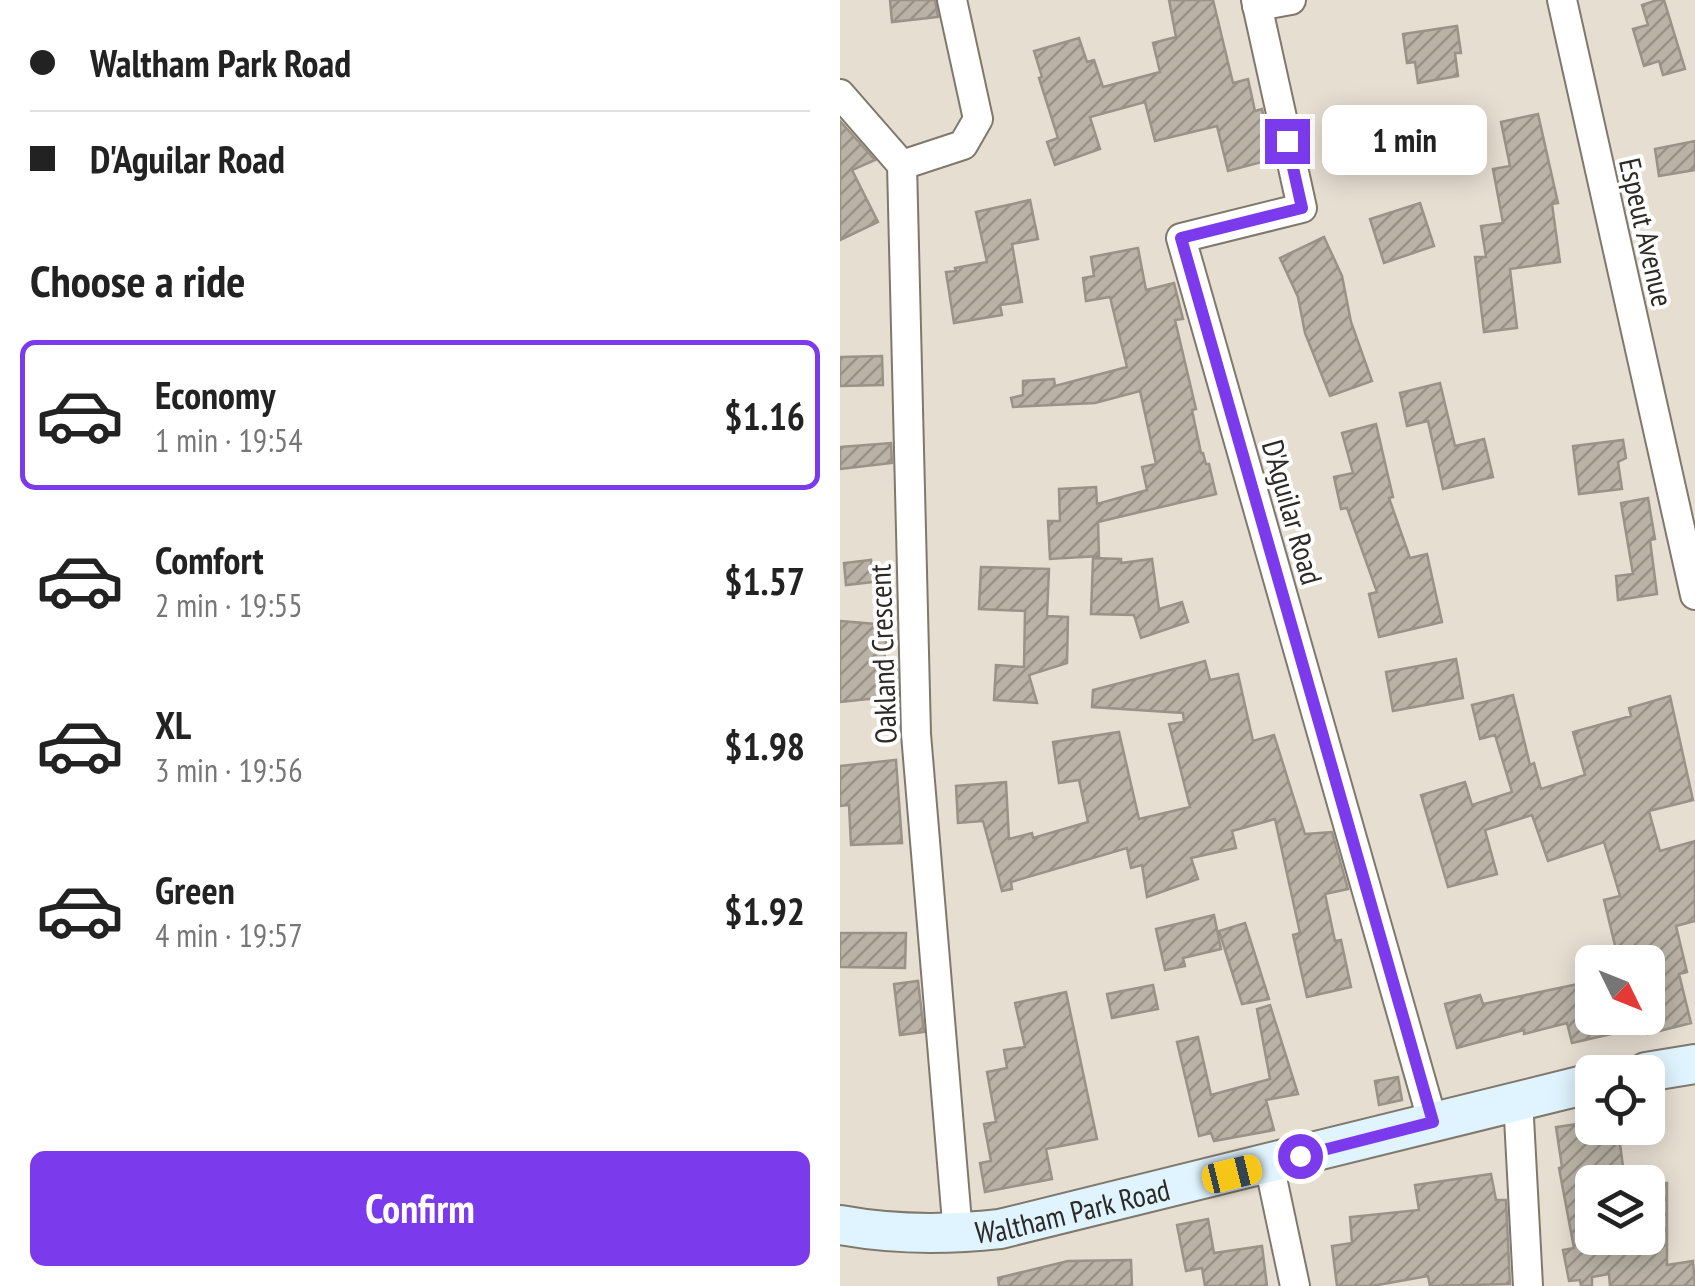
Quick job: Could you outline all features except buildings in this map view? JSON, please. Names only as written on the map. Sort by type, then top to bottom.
[{"type":"main road","points":[[1665,1069],[1695,1064]]},
{"type":"main road","name":"Waltham Park Road","points":[[840,1225],[878,1232],[958,1234],[1000,1228],[1575,1087]]},
{"type":"street","points":[[840,94],[902,165],[963,146],[978,119],[952,0]]},
{"type":"street","points":[[1256,3],[1291,0]]},
{"type":"street","name":"Espeut Avenue","points":[[1562,0],[1695,594]]},
{"type":"street","name":"D'Aguilar Road","points":[[1256,3],[1302,208],[1181,238],[1433,1122]]},
{"type":"street","name":"Oakland Crescent","points":[[902,165],[916,734],[958,1234]]},
{"type":"street","points":[[1518,1099],[1528,1286]]},
{"type":"street","points":[[1269,1164],[1295,1286]]},
{"type":"route","points":[[1287,141],[1302,208],[1181,238],[1433,1122],[1300,1156]]}]
